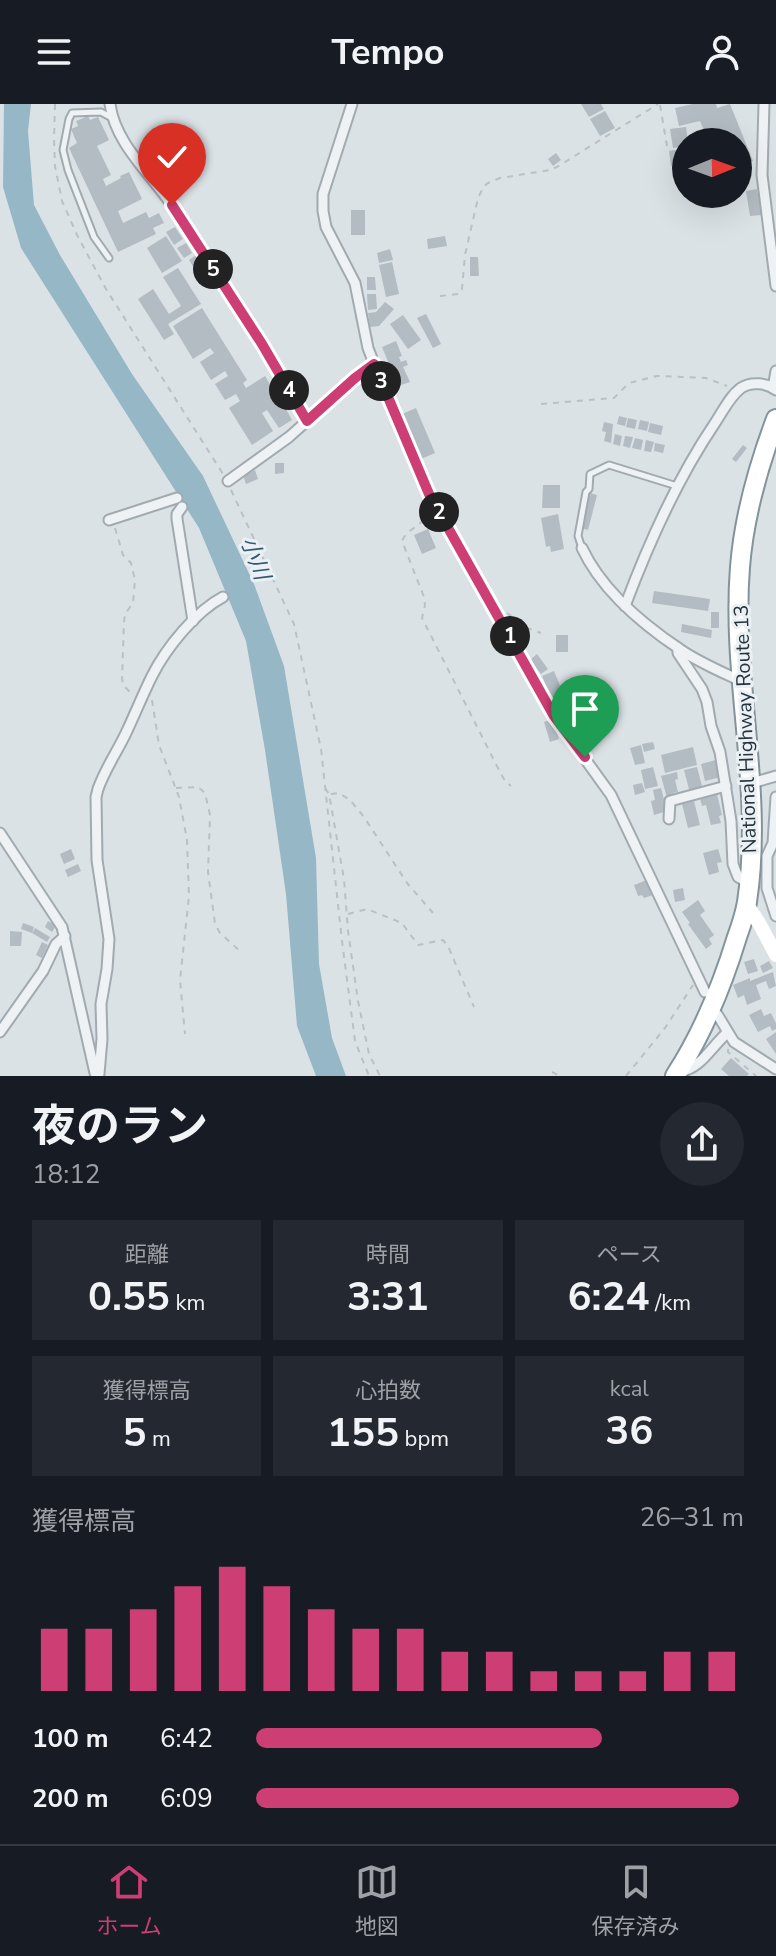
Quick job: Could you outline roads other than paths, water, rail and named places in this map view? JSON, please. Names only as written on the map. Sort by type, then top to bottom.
[{"type":"highway","name":"National Highway Route 13","points":[[677,1074],[709,1015],[747,905],[752,783],[739,618],[740,568],[747,512],[776,419]]},
{"type":"main road","points":[[747,905],[776,955]]},
{"type":"street","points":[[110,104],[113,119],[127,146],[172,205],[262,344],[307,421]]},
{"type":"street","points":[[352,104],[323,194],[323,211],[326,227],[355,283],[374,364],[424,484],[554,716],[611,795],[705,992]]},
{"type":"street","points":[[776,108],[764,105],[762,175],[776,286]]},
{"type":"street","points":[[228,481],[289,437],[374,364]]},
{"type":"street","points":[[625,606],[644,555],[702,442],[743,386],[756,384],[774,389],[776,371]]},
{"type":"street","points":[[109,520],[180,502],[177,519],[193,621]]},
{"type":"street","points":[[582,548],[601,580],[649,627],[678,648],[743,682]]},
{"type":"street","points":[[96,1076],[102,1039],[101,1004],[109,939],[97,860],[96,797],[101,780],[162,659],[193,621],[211,603],[223,597]]},
{"type":"street","points":[[678,648],[707,702],[726,786],[733,864],[738,877],[749,884]]},
{"type":"street","points":[[752,783],[776,776]]},
{"type":"street","points":[[669,819],[670,801],[726,786]]},
{"type":"street","points":[[776,797],[773,843],[767,856],[767,888],[776,916]]},
{"type":"street","points":[[0,833],[62,927],[96,1076]]},
{"type":"street","points":[[0,1032],[43,971],[56,944],[65,936]]},
{"type":"street","points":[[717,1014],[734,1042],[776,1069]]},
{"type":"street","points":[[677,1074],[696,1067],[710,1049],[729,1035]]},
{"type":"lane","points":[[109,258],[94,237],[63,150],[72,113],[101,112],[113,119]]},
{"type":"lane","points":[[582,548],[578,536],[590,474],[609,465],[678,486]]},
{"type":"water","points":[[4,104],[31,104],[28,131],[34,205],[60,255],[132,374],[203,476],[254,584],[284,666],[316,858],[319,964],[332,1038],[346,1076],[316,1076],[297,1026],[286,894],[246,641],[199,528],[21,248],[3,187]]},
{"type":"water label","name":"小川","points":[[256,558]]}]
